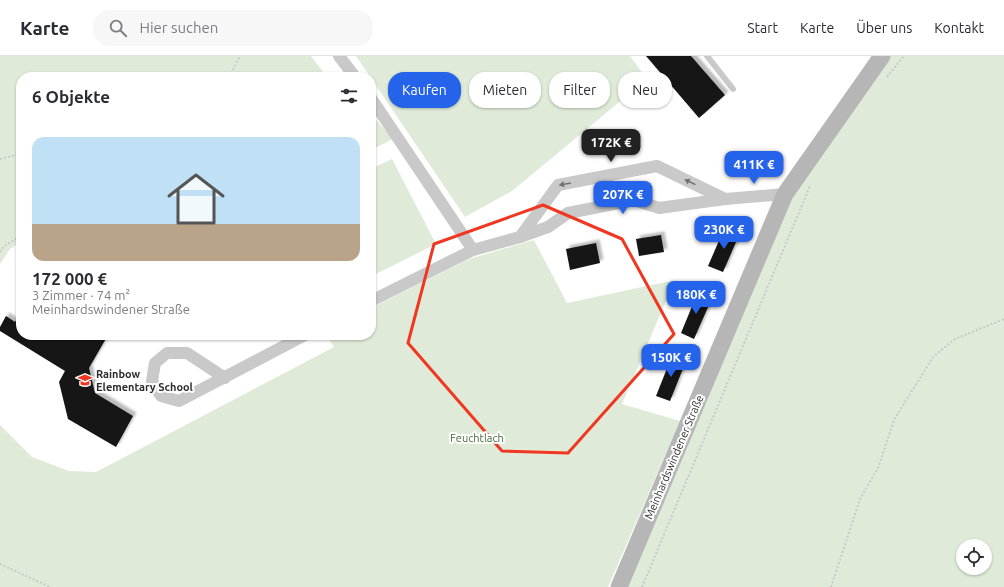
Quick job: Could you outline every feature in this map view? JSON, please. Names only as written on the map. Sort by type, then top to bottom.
[{"type":"street","points":[[339,56],[351,72]]},
{"type":"street","name":"Meinhardswindener Straße","points":[[619,587],[785,194],[882,56]]},
{"type":"street","points":[[376,105],[473,250]]},
{"type":"street","points":[[520,237],[558,185],[657,166],[725,199]]},
{"type":"street","points":[[376,298],[473,250],[520,237],[548,226],[568,213],[634,200],[659,208],[725,199],[785,194]]},
{"type":"street","points":[[225,378],[187,353],[168,353],[155,363],[152,381],[161,396],[179,401],[225,378],[296,340]]},
{"type":"lane","points":[[707,56],[733,90]]},
{"type":"path","points":[[232,72],[240,56]]},
{"type":"path","points":[[885,79],[904,56]]},
{"type":"path","points":[[0,159],[16,155]]},
{"type":"path","points":[[642,587],[812,181]]},
{"type":"path","points":[[0,252],[4,246],[16,239]]},
{"type":"path","points":[[831,587],[860,499],[878,468],[894,420],[933,357],[955,339],[1004,319]]},
{"type":"path","points":[[0,564],[50,587]]},
{"type":"highlighted area","points":[[543,205],[622,239],[674,334],[568,453],[502,451],[408,343],[434,244]]},
{"type":"green space","points":[[0,56],[311,56],[323,72],[16,72],[16,245],[10,249],[0,264]]},
{"type":"green space","points":[[356,56],[630,56],[642,72],[618,72],[618,103],[512,191],[465,217],[391,108],[461,108],[461,72],[388,72],[388,103],[376,86],[376,72],[367,72]]},
{"type":"green space","points":[[886,56],[1004,56],[1004,587],[626,587],[791,194]]},
{"type":"green space","points":[[376,120],[393,139],[376,148]]},
{"type":"green space","points":[[392,159],[436,244],[376,274],[376,167]]},
{"type":"green space","name":"Feuchtlach","points":[[534,240],[567,303],[675,280],[622,404],[680,421],[608,587],[0,587],[0,425],[32,457],[69,471],[96,472],[334,347],[329,340],[376,340],[376,306],[469,259]]},
{"type":"building","points":[[646,56],[691,56],[725,95],[699,118],[672,86],[672,72],[660,72]]},
{"type":"building","points":[[725,227],[740,233],[723,272],[708,266]]},
{"type":"building","points":[[661,235],[664,252],[639,256],[636,239]]},
{"type":"building","points":[[596,243],[600,263],[570,270],[566,249]]},
{"type":"building","points":[[698,292],[712,298],[694,339],[681,333]]},
{"type":"building","points":[[6,316],[15,322],[16,320],[16,340],[105,340],[89,368],[95,393],[133,416],[116,447],[68,419],[59,382],[65,371],[0,331],[0,327]]},
{"type":"building","points":[[672,356],[686,361],[670,401],[656,396]]},
{"type":"place","name":"Rainbow Elementary School","points":[[85,380]]}]
